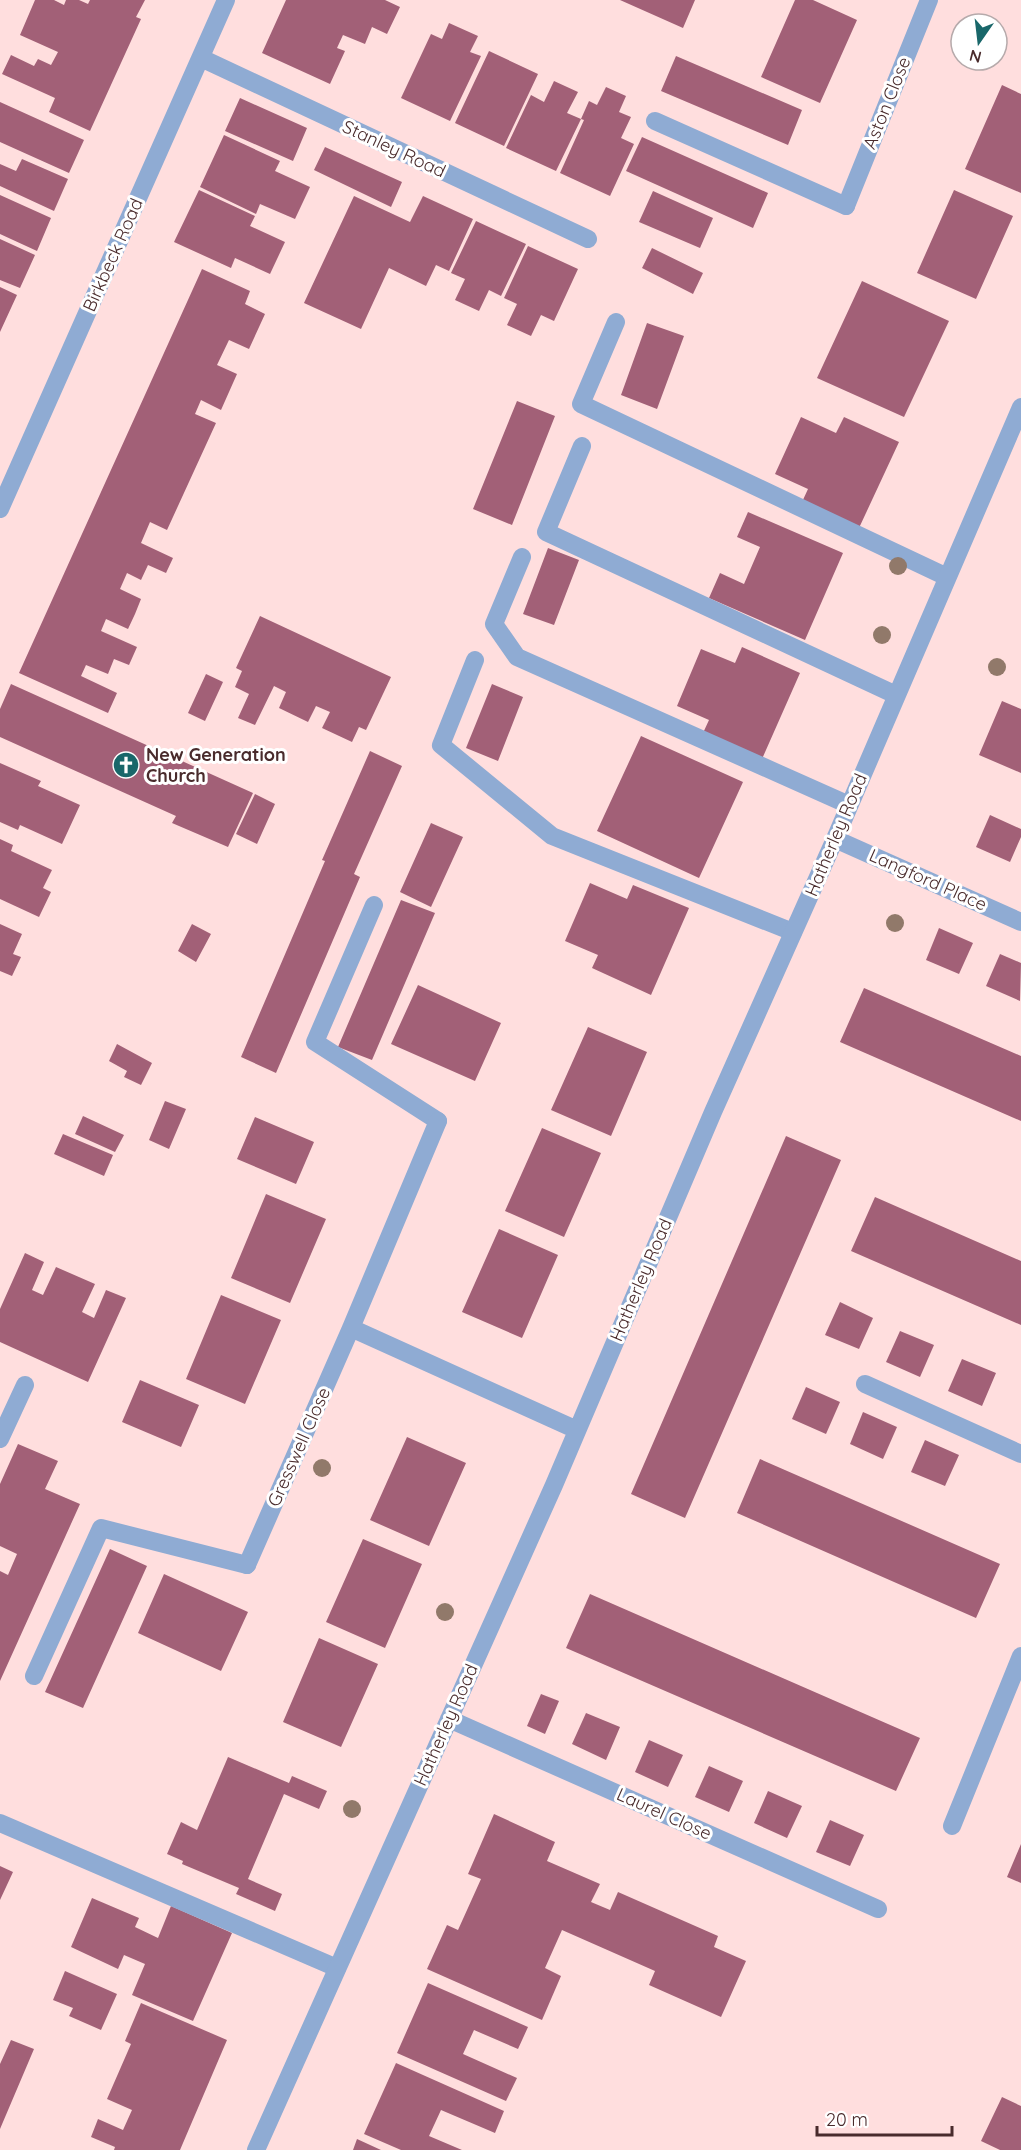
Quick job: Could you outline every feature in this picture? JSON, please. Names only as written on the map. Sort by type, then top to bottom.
[{"type":"street","name":"Birkbeck Road","points":[[0,509],[226,0]]},
{"type":"street","name":"Aston Close","points":[[654,121],[846,206],[929,0]]},
{"type":"street","name":"Stanley Road","points":[[201,58],[588,239]]},
{"type":"street","points":[[616,322],[581,404],[947,577]]},
{"type":"street","name":"Hatherley Road","points":[[256,2150],[577,1430],[713,1112],[794,932],[1021,408]]},
{"type":"street","points":[[582,446],[546,532],[896,695]]},
{"type":"street","points":[[522,557],[494,624],[517,657],[849,805]]},
{"type":"street","points":[[475,660],[441,745],[552,836],[794,932]]},
{"type":"street","name":"Langford Place","points":[[835,838],[1021,922]]},
{"type":"street","name":"Gresswell Close","points":[[34,1676],[101,1528],[247,1565],[351,1328],[438,1121],[315,1042],[374,905]]},
{"type":"street","points":[[351,1328],[577,1430]]},
{"type":"street","points":[[866,1384],[1021,1455]]},
{"type":"street","points":[[0,1439],[25,1385]]},
{"type":"street","points":[[952,1827],[1021,1656]]},
{"type":"street","name":"Laurel Close","points":[[450,1719],[878,1909]]},
{"type":"street","points":[[0,1823],[337,1968]]},
{"type":"building","points":[[35,0],[54,0],[64,5],[66,0],[79,0],[88,4],[90,0],[145,0],[136,17],[141,19],[90,131],[49,112],[55,98],[2,74],[11,55],[34,66],[38,59],[51,65],[58,52],[20,35]]},
{"type":"building","points":[[286,0],[385,0],[400,7],[387,34],[372,27],[365,44],[343,35],[337,48],[345,51],[330,84],[262,53]]},
{"type":"building","points":[[620,0],[695,0],[683,28]]},
{"type":"building","points":[[795,0],[813,0],[857,20],[820,103],[761,77]]},
{"type":"building","points":[[449,23],[478,36],[470,52],[481,56],[450,121],[401,98],[431,34],[442,39]]},
{"type":"building","points":[[489,51],[538,74],[504,146],[455,123]]},
{"type":"building","points":[[676,56],[802,110],[788,145],[661,91]]},
{"type":"building","points":[[554,81],[578,92],[567,113],[581,119],[556,171],[506,148],[531,95],[544,102]]},
{"type":"building","points":[[1002,85],[1021,94],[1021,193],[965,169]]},
{"type":"building","points":[[606,87],[626,96],[619,112],[631,117],[621,138],[634,144],[610,196],[560,173],[584,120],[581,119],[589,101],[597,105]]},
{"type":"building","points":[[240,98],[307,128],[293,161],[225,131]]},
{"type":"building","points":[[0,102],[84,140],[69,173],[0,142]]},
{"type":"building","points":[[224,135],[280,161],[275,171],[310,187],[295,219],[260,204],[256,214],[200,187]]},
{"type":"building","points":[[642,137],[768,193],[753,228],[626,171]]},
{"type":"building","points":[[325,147],[402,182],[391,207],[314,170]]},
{"type":"building","points":[[22,159],[68,179],[54,211],[0,186],[0,164],[16,171]]},
{"type":"building","points":[[199,190],[255,216],[250,226],[285,242],[270,274],[235,258],[231,268],[174,242]]},
{"type":"building","points":[[954,190],[1013,216],[976,299],[917,273]]},
{"type":"building","points":[[653,191],[713,218],[700,248],[639,222]]},
{"type":"building","points":[[0,195],[51,218],[37,251],[0,234]]},
{"type":"building","points":[[354,196],[410,222],[423,196],[473,219],[449,271],[436,265],[426,286],[389,268],[361,329],[304,303]]},
{"type":"building","points":[[476,221],[526,244],[501,296],[489,290],[479,311],[455,300],[465,279],[451,273]]},
{"type":"building","points":[[0,239],[35,255],[20,288],[0,280]]},
{"type":"building","points":[[528,246],[578,269],[554,321],[541,315],[531,336],[507,325],[517,304],[504,298]]},
{"type":"building","points":[[652,248],[703,273],[693,294],[642,268]]},
{"type":"building","points":[[202,269],[250,291],[245,304],[265,314],[249,349],[229,340],[217,365],[237,374],[221,410],[201,400],[195,414],[216,423],[167,530],[150,522],[141,543],[173,558],[166,573],[148,565],[141,580],[127,573],[120,589],[141,599],[135,614],[128,629],[106,619],[101,631],[137,647],[129,665],[114,659],[108,674],[86,665],[81,676],[117,693],[108,713],[19,673]]},
{"type":"building","points":[[862,281],[949,321],[904,417],[817,378]]},
{"type":"building","points":[[0,287],[17,295],[0,332]]},
{"type":"building","points":[[647,323],[684,336],[657,409],[621,395]]},
{"type":"building","points":[[517,401],[555,416],[512,525],[473,509]]},
{"type":"building","points":[[801,417],[836,433],[844,417],[899,442],[859,528],[802,502],[808,489],[775,474]]},
{"type":"building","points":[[748,512],[843,553],[805,640],[709,598],[720,573],[744,584],[760,547],[737,537]]},
{"type":"building","points":[[548,548],[579,560],[554,625],[523,614]]},
{"type":"building","points":[[260,616],[391,677],[366,730],[359,727],[352,742],[322,728],[330,712],[316,706],[308,722],[279,708],[286,692],[274,686],[255,725],[238,718],[249,694],[235,687],[242,671],[236,668]]},
{"type":"building","points":[[742,647],[800,673],[762,759],[703,733],[709,720],[677,706],[701,649],[735,663]]},
{"type":"building","points":[[206,674],[223,682],[205,721],[188,713]]},
{"type":"building","name":"New Generation Church","points":[[11,684],[253,793],[228,847],[172,823],[176,816],[0,737],[0,709]]},
{"type":"building","points":[[492,684],[523,697],[498,761],[466,748]]},
{"type":"building","points":[[1002,701],[1021,709],[1021,773],[979,755]]},
{"type":"building","points":[[641,736],[743,782],[699,878],[597,831]]},
{"type":"building","points":[[370,751],[402,766],[354,874],[360,877],[276,1073],[241,1057],[325,861],[322,860]]},
{"type":"building","points":[[0,763],[41,781],[38,786],[80,805],[62,844],[20,825],[18,830],[0,822]]},
{"type":"building","points":[[255,794],[275,804],[257,844],[236,834]]},
{"type":"building","points":[[990,815],[1021,829],[1021,837],[1010,862],[976,847]]},
{"type":"building","points":[[431,823],[463,837],[431,907],[400,892]]},
{"type":"building","points":[[0,839],[13,845],[11,851],[52,870],[43,888],[51,892],[39,917],[0,899]]},
{"type":"building","points":[[590,883],[627,899],[633,885],[689,908],[651,995],[592,968],[598,955],[565,941]]},
{"type":"building","points":[[401,900],[435,913],[372,1060],[338,1047]]},
{"type":"building","points":[[0,924],[22,934],[13,954],[21,957],[12,976],[0,971]]},
{"type":"building","points":[[192,924],[211,934],[196,962],[178,951]]},
{"type":"building","points":[[939,928],[973,943],[959,974],[926,960]]},
{"type":"building","points":[[1000,954],[1021,963],[1020,1001],[986,986]]},
{"type":"building","points":[[418,985],[501,1023],[475,1081],[391,1044]]},
{"type":"building","points":[[864,988],[1021,1056],[1021,1121],[840,1042]]},
{"type":"building","points":[[588,1027],[647,1052],[611,1136],[551,1110]]},
{"type":"building","points":[[117,1044],[152,1063],[141,1085],[124,1077],[127,1071],[109,1061]]},
{"type":"building","points":[[165,1101],[186,1109],[169,1149],[149,1140]]},
{"type":"building","points":[[83,1116],[124,1135],[115,1152],[75,1134]]},
{"type":"building","points":[[255,1117],[314,1142],[296,1184],[237,1159]]},
{"type":"building","points":[[542,1128],[601,1153],[564,1237],[505,1211]]},
{"type":"building","points":[[63,1134],[113,1155],[104,1176],[54,1154]]},
{"type":"building","points":[[786,1136],[841,1160],[685,1518],[631,1494]]},
{"type":"building","points":[[266,1194],[326,1219],[290,1303],[231,1278]]},
{"type":"building","points":[[875,1197],[1021,1261],[1021,1325],[851,1251]]},
{"type":"building","points":[[499,1229],[558,1255],[522,1338],[462,1312]]},
{"type":"building","points":[[25,1253],[44,1262],[32,1290],[43,1295],[56,1267],[95,1284],[82,1312],[94,1318],[106,1290],[126,1298],[88,1382],[0,1342],[0,1309]]},
{"type":"building","points":[[221,1295],[281,1320],[245,1404],[186,1379]]},
{"type":"building","points":[[840,1302],[873,1318],[859,1349],[825,1335]]},
{"type":"building","points":[[900,1331],[934,1345],[920,1377],[886,1362]]},
{"type":"building","points":[[962,1359],[996,1373],[982,1406],[948,1391]]},
{"type":"building","points":[[140,1380],[199,1405],[181,1447],[122,1422]]},
{"type":"building","points":[[806,1387],[840,1402],[826,1434],[792,1419]]},
{"type":"building","points":[[863,1412],[897,1427],[883,1459],[850,1444]]},
{"type":"building","points":[[407,1437],[466,1463],[429,1546],[370,1520]]},
{"type":"building","points":[[925,1440],[959,1455],[945,1486],[911,1472]]},
{"type":"building","points":[[18,1444],[58,1461],[45,1489],[80,1504],[0,1681],[0,1571],[8,1575],[17,1554],[0,1546],[0,1484]]},
{"type":"building","points":[[760,1459],[1000,1564],[976,1618],[737,1513]]},
{"type":"building","points":[[363,1539],[422,1564],[385,1648],[326,1622]]},
{"type":"building","points":[[110,1549],[147,1566],[83,1708],[45,1692]]},
{"type":"building","points":[[164,1574],[248,1612],[221,1671],[138,1633]]},
{"type":"building","points":[[590,1594],[920,1738],[896,1791],[566,1648]]},
{"type":"building","points":[[319,1638],[378,1664],[341,1747],[283,1722]]},
{"type":"building","points":[[541,1694],[559,1701],[545,1734],[527,1726]]},
{"type":"building","points":[[586,1713],[620,1727],[606,1760],[572,1744]]},
{"type":"building","points":[[649,1740],[683,1755],[668,1787],[635,1772]]},
{"type":"building","points":[[228,1757],[289,1783],[292,1776],[327,1791],[319,1809],[284,1794],[248,1879],[282,1894],[275,1911],[236,1894],[239,1888],[182,1864],[183,1861],[167,1854],[181,1822],[197,1830]]},
{"type":"building","points":[[709,1766],[743,1781],[729,1812],[695,1797]]},
{"type":"building","points":[[768,1791],[802,1806],[787,1838],[754,1823]]},
{"type":"building","points":[[494,1814],[555,1842],[547,1861],[600,1884],[591,1902],[610,1910],[618,1892],[718,1936],[714,1947],[746,1961],[721,2017],[649,1985],[655,1971],[562,1930],[545,1968],[561,1976],[542,2020],[427,1969],[447,1925],[458,1930],[481,1879],[468,1874]]},
{"type":"building","points":[[830,1820],[864,1835],[850,1866],[816,1852]]},
{"type":"building","points":[[1021,1844],[1021,1883],[1007,1877]]},
{"type":"building","points":[[0,1866],[13,1872],[0,1900]]},
{"type":"building","points":[[92,1898],[139,1918],[135,1927],[158,1938],[171,1906],[232,1933],[193,2021],[132,1995],[145,1964],[124,1955],[118,1969],[71,1947]]},
{"type":"building","points":[[65,1971],[117,1994],[101,2030],[69,2016],[73,2008],[53,2000]]},
{"type":"building","points":[[428,1983],[528,2027],[518,2049],[474,2030],[463,2054],[517,2078],[506,2101],[397,2053]]},
{"type":"building","points":[[141,2003],[227,2040],[180,2150],[114,2150],[115,2147],[91,2137],[98,2119],[123,2130],[132,2110],[107,2099],[131,2044],[125,2041]]},
{"type":"building","points":[[11,2040],[34,2049],[0,2129],[0,2064]]},
{"type":"building","points":[[396,2063],[504,2111],[495,2133],[441,2110],[429,2136],[462,2150],[401,2150],[364,2134]]},
{"type":"building","points":[[1002,2097],[1021,2106],[1021,2150],[1000,2150],[981,2141]]},
{"type":"building","points":[[357,2139],[381,2150],[353,2150]]},
{"type":"place","name":"New Generation Church","points":[[126,765]]}]
